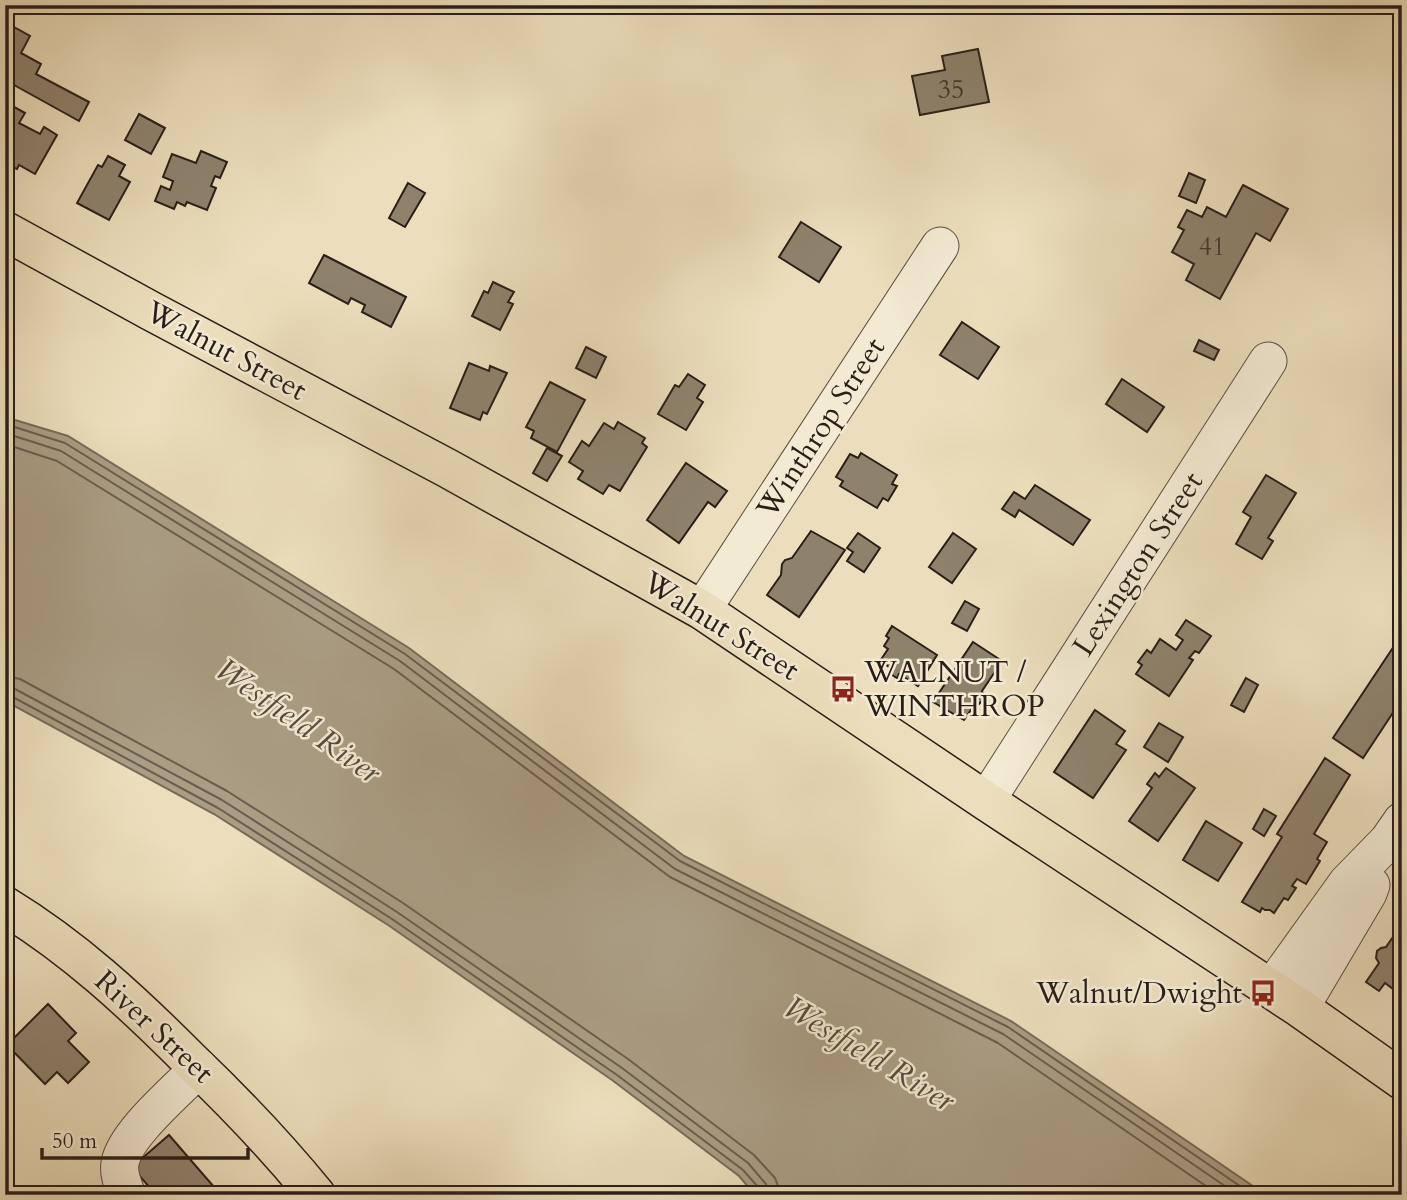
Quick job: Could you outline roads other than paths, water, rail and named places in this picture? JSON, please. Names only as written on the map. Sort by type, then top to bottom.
[{"type":"main road","name":"Walnut Street","points":[[5,231],[151,312],[459,475],[702,610],[1286,998],[1402,1080]]},
{"type":"main road","name":"River Street","points":[[5,906],[48,935],[128,1000],[261,1131],[316,1195]]},
{"type":"street","name":"Winthrop Street","points":[[702,610],[940,246]]},
{"type":"street","name":"Lexington Street","points":[[986,801],[1268,361]]},
{"type":"street","points":[[1286,998],[1348,883],[1395,831]]},
{"type":"street","points":[[127,1195],[119,1165],[124,1151],[134,1134],[199,1069]]},
{"type":"water","name":"Westfield River","points":[[5,417],[68,436],[409,648],[684,856],[1011,1021],[1266,1195],[755,1195],[739,1176],[612,1080],[388,925],[214,814],[5,701]]},
{"type":"place","name":"WALNUT / WINTHROP","points":[[843,689]]},
{"type":"place","name":"Walnut/Dwight","points":[[1263,993]]}]
